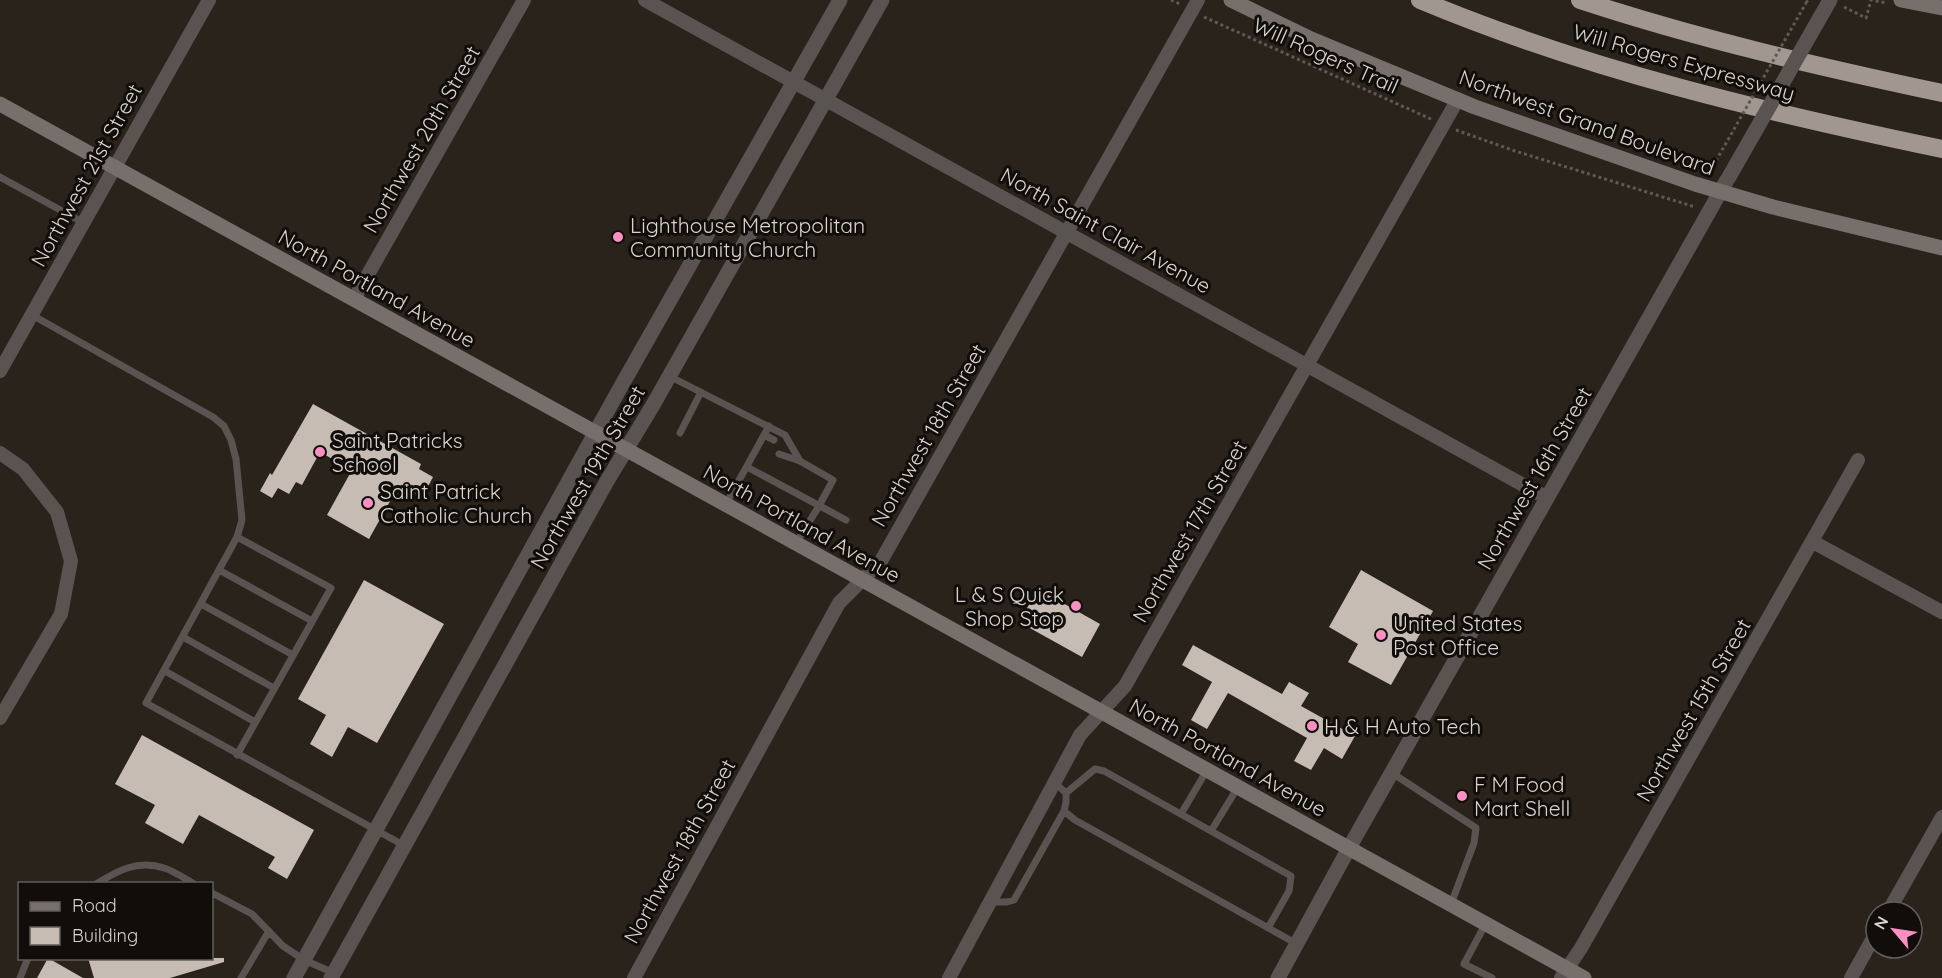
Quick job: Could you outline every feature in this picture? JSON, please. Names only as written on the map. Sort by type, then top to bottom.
[{"type":"highway","name":"Will Rogers Expressway","points":[[1420,0],[1543,46],[1659,82],[1836,127],[1942,149]]},
{"type":"highway","name":"Will Rogers Expressway","points":[[1580,0],[1641,20],[1757,50],[1942,93]]},
{"type":"main road","name":"Northwest Grand Boulevard","points":[[1231,0],[1311,39],[1458,99],[1721,192],[1942,248]]},
{"type":"main road","points":[[1901,0],[1942,8]]},
{"type":"main road","name":"North Portland Avenue","points":[[0,104],[1486,923],[1564,973],[1584,978]]},
{"type":"street","name":"Northwest 21st Street","points":[[0,371],[209,0]]},
{"type":"street","name":"Northwest 20th Street","points":[[354,300],[524,0]]},
{"type":"street","name":"North Saint Clair Avenue","points":[[645,0],[1547,498]]},
{"type":"street","name":"Northwest 19th Street","points":[[294,978],[595,432],[840,0]]},
{"type":"street","name":"Northwest 19th Street","points":[[333,976],[601,491],[669,376],[882,0]]},
{"type":"street","name":"Northwest 18th Street","points":[[634,978],[839,603],[881,561],[1198,0]]},
{"type":"street","name":"Northwest 16th Street","points":[[1278,978],[1391,773],[1830,0]]},
{"type":"street","name":"Northwest 17th Street","points":[[949,978],[1080,735],[1125,686],[1458,99]]},
{"type":"street","points":[[0,453],[23,470],[57,512],[71,561],[61,614],[0,718]]},
{"type":"street","name":"Northwest 15th Street","points":[[1564,973],[1581,948],[1813,543],[1858,460]]},
{"type":"street","points":[[1813,543],[1942,612]]},
{"type":"street","points":[[1895,900],[1942,817]]},
{"type":"street","points":[[1851,978],[1864,955]]},
{"type":"lane","points":[[0,177],[84,222]]},
{"type":"lane","points":[[32,315],[213,417],[224,426],[231,440],[239,476],[242,520],[237,537],[146,703],[405,846]]},
{"type":"lane","points":[[669,376],[785,435],[800,461]]},
{"type":"lane","points":[[680,433],[701,392]]},
{"type":"lane","points":[[726,504],[770,426]]},
{"type":"lane","points":[[764,435],[774,440]]},
{"type":"lane","points":[[759,445],[769,449]]},
{"type":"lane","points":[[785,445],[800,461]]},
{"type":"lane","points":[[779,454],[800,461],[833,480],[796,543]]},
{"type":"lane","points":[[747,467],[846,520]]},
{"type":"lane","points":[[237,537],[331,588],[237,755]]},
{"type":"lane","points":[[219,570],[312,621]]},
{"type":"lane","points":[[201,604],[293,655]]},
{"type":"lane","points":[[183,637],[274,688]]},
{"type":"lane","points":[[165,671],[255,722]]},
{"type":"lane","points":[[1066,793],[1095,769],[1104,771],[1291,876],[1289,891],[1268,928]]},
{"type":"lane","points":[[1181,814],[1207,770]]},
{"type":"lane","points":[[1391,773],[1476,828],[1474,843],[1451,904]]},
{"type":"lane","points":[[990,902],[1014,900],[1064,811],[1066,793],[1054,782]]},
{"type":"lane","points":[[1211,831],[1238,786]]},
{"type":"lane","points":[[1064,811],[1075,820],[1297,944]]},
{"type":"lane","points":[[99,882],[113,873],[136,864],[163,867],[190,882]]},
{"type":"lane","points":[[213,894],[252,914],[283,946],[333,976]]},
{"type":"lane","points":[[1486,923],[1464,964],[1492,978]]},
{"type":"lane","points":[[241,978],[268,931]]},
{"type":"lane","points":[[20,978],[27,960]]},
{"type":"path","points":[[1713,166],[1809,0]]},
{"type":"path","points":[[1846,8],[1866,18],[1871,0]]},
{"type":"path","name":"Will Rogers Trail","points":[[1215,22],[1424,116]]},
{"type":"path","points":[[1468,134],[1686,205]]},
{"type":"building","points":[[313,404],[421,464],[419,469],[433,477],[422,498],[399,485],[369,539],[327,515],[352,470],[320,452],[302,485],[296,482],[289,494],[278,488],[272,498],[260,491],[270,473],[272,475]]},
{"type":"building","name":"United States Post Office","points":[[1361,570],[1433,611],[1391,685],[1348,662],[1358,644],[1329,627]]},
{"type":"building","points":[[364,580],[444,624],[377,743],[348,727],[332,757],[310,744],[326,715],[298,699]]},
{"type":"building","points":[[1038,589],[1100,624],[1082,657],[1019,622]]},
{"type":"building","points":[[1193,645],[1282,694],[1289,682],[1309,693],[1301,706],[1355,736],[1342,759],[1324,748],[1311,770],[1294,761],[1307,738],[1228,693],[1207,729],[1191,720],[1212,682],[1182,665]]},
{"type":"building","points":[[142,735],[314,830],[287,879],[268,868],[275,857],[199,815],[183,844],[145,823],[155,805],[115,784]]},
{"type":"building","points":[[213,958],[224,958],[224,962],[170,978],[94,978],[89,960],[213,960]]},
{"type":"building","points":[[47,960],[52,960],[83,978],[37,978]]},
{"type":"place","name":"Lighthouse Metropolitan Community Church","points":[[618,237]]},
{"type":"place","name":"Saint Patricks School","points":[[320,452]]},
{"type":"place","name":"Saint Patrick Catholic Church","points":[[368,503]]},
{"type":"place","name":"L & S Quick Shop Stop","points":[[1076,606]]},
{"type":"place","name":"United States Post Office","points":[[1381,635]]},
{"type":"place","name":"H & H Auto Tech","points":[[1312,726]]},
{"type":"place","name":"F M Food Mart Shell","points":[[1462,796]]}]
